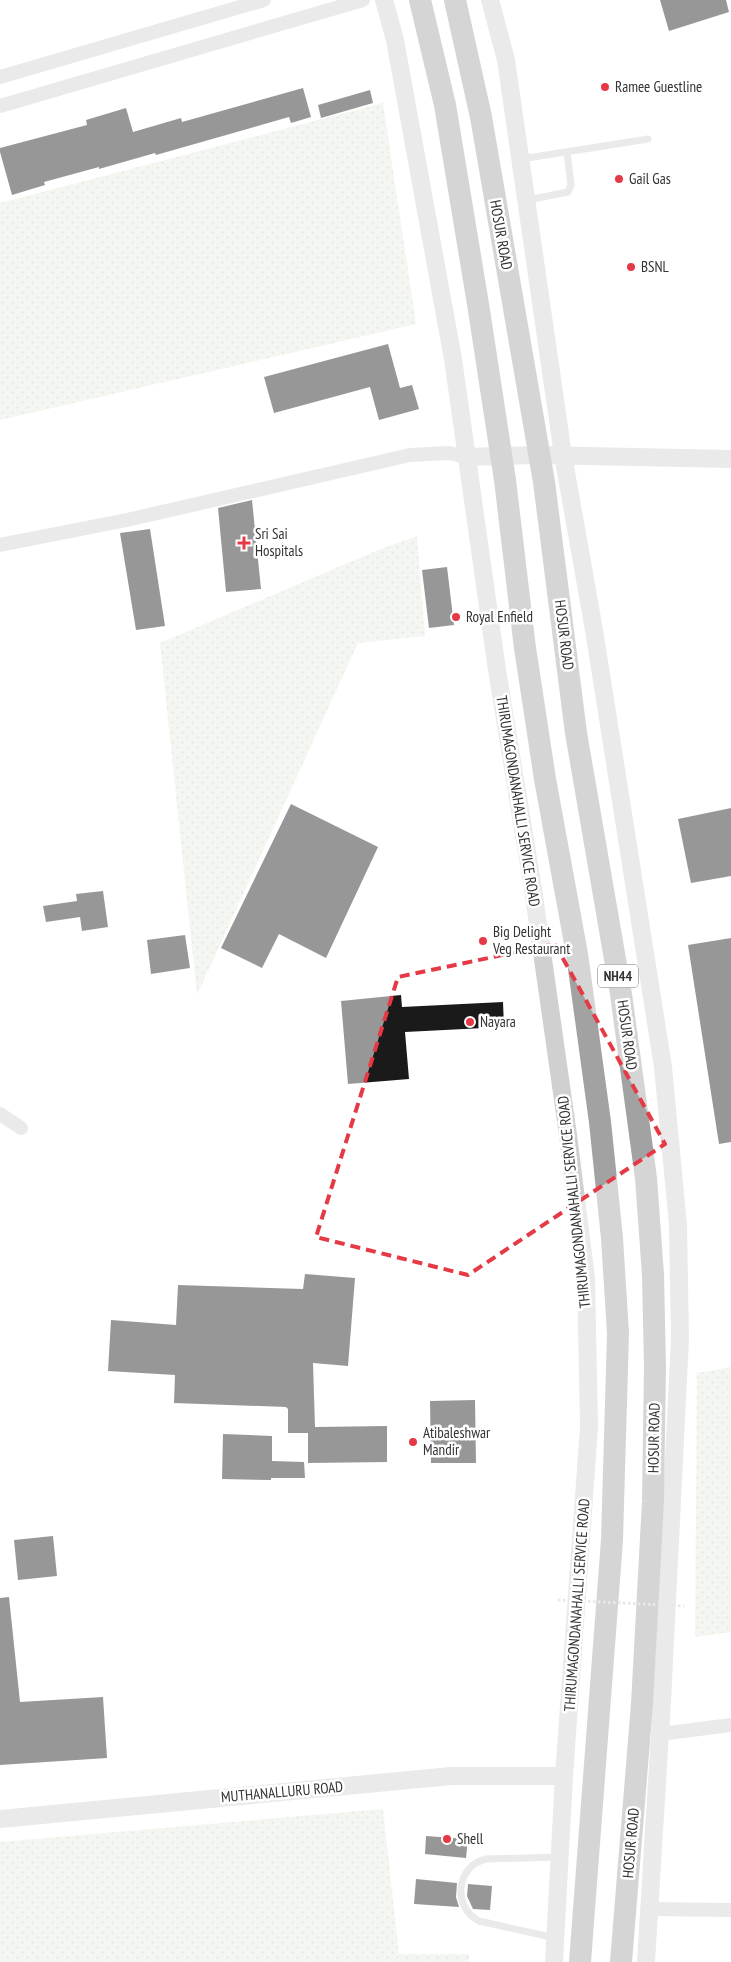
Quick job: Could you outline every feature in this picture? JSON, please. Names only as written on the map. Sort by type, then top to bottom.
[{"type":"highway","name":"NH44","points":[[420,0],[445,105],[502,457],[525,648],[545,779],[577,954],[600,1122],[612,1238],[618,1333],[612,1540],[580,1962]]},
{"type":"highway","name":"HOSUR ROAD","points":[[455,0],[481,117],[539,455],[576,733],[621,994],[646,1178],[653,1275],[655,1367],[653,1501],[642,1704],[621,1962]]},
{"type":"street","points":[[0,77],[264,0]]},
{"type":"street","points":[[0,106],[362,0]]},
{"type":"street","name":"THIRUMAGONDANAHALLI SERVICE ROAD","points":[[384,0],[395,40],[454,359],[497,670],[533,889],[567,1126],[586,1278],[589,1427],[564,1776],[554,1962]]},
{"type":"street","points":[[490,0],[506,60],[563,455],[594,630],[663,1066],[678,1225],[680,1339],[660,1734],[646,1962]]},
{"type":"street","points":[[0,545],[127,520],[410,455],[449,453],[467,457],[563,455],[731,459]]},
{"type":"street","points":[[0,1114],[21,1128]]},
{"type":"street","points":[[660,1734],[731,1725]]},
{"type":"street","name":"MUTHANALLURU ROAD","points":[[0,1819],[451,1776],[564,1776]]},
{"type":"street","points":[[649,1909],[731,1910]]},
{"type":"lane","points":[[521,159],[648,139]]},
{"type":"lane","points":[[527,200],[568,192],[571,185],[567,152]]},
{"type":"lane","points":[[556,1938],[479,1921],[468,1912],[463,1904],[460,1892],[467,1870],[479,1861],[486,1859],[560,1857]]},
{"type":"path","points":[[558,1600],[684,1606]]},
{"type":"highlighted area","points":[[555,944],[665,1144],[468,1275],[316,1237],[398,977]]},
{"type":"shaded area","points":[[383,103],[416,324],[0,420],[0,203]]},
{"type":"shaded area","points":[[417,536],[425,636],[358,643],[197,995],[160,643],[378,550]]},
{"type":"shaded area","points":[[731,1367],[731,1632],[695,1637],[697,1373]]},
{"type":"shaded area","points":[[383,1809],[399,1954],[469,1954],[469,1962],[0,1962],[0,1842]]},
{"type":"building","points":[[660,0],[726,0],[729,12],[669,31]]},
{"type":"building","points":[[303,88],[311,117],[291,123],[289,117],[156,155],[155,153],[44,182],[45,185],[12,195],[0,148],[87,125],[86,120],[126,108],[133,132],[181,118],[182,122]]},
{"type":"building","points":[[370,90],[373,103],[321,118],[318,105]]},
{"type":"building","points":[[388,344],[400,388],[412,385],[419,409],[379,420],[370,387],[274,413],[264,377]]},
{"type":"building","points":[[252,500],[261,589],[226,592],[218,508]]},
{"type":"building","points":[[150,529],[165,626],[136,630],[120,533]]},
{"type":"building","points":[[447,567],[454,625],[429,628],[422,570]]},
{"type":"building","points":[[291,804],[378,847],[326,958],[279,934],[262,968],[221,948]]},
{"type":"building","points":[[731,808],[731,876],[691,883],[678,819]]},
{"type":"building","points":[[103,891],[108,927],[82,931],[80,917],[46,922],[43,906],[77,901],[76,894]]},
{"type":"building","points":[[185,935],[190,968],[151,974],[147,940]]},
{"type":"building","points":[[731,938],[731,1142],[719,1144],[688,945]]},
{"type":"building","points":[[401,995],[402,1007],[503,1002],[504,1027],[405,1032],[409,1079],[348,1084],[341,1001]]},
{"type":"building","points":[[305,1274],[355,1278],[348,1366],[313,1363],[315,1427],[387,1426],[387,1462],[308,1463],[308,1433],[288,1433],[288,1409],[286,1407],[174,1403],[175,1375],[108,1371],[111,1320],[176,1325],[178,1285],[303,1289]]},
{"type":"building","points":[[475,1400],[476,1463],[431,1463],[430,1401]]},
{"type":"building","points":[[223,1434],[272,1436],[272,1461],[304,1462],[305,1478],[271,1478],[271,1480],[222,1479]]},
{"type":"building","points":[[53,1536],[57,1576],[18,1580],[14,1540]]},
{"type":"building","points":[[9,1597],[20,1702],[103,1697],[107,1758],[0,1765],[0,1598]]},
{"type":"building","points":[[426,1836],[468,1839],[466,1858],[425,1854]]},
{"type":"building","points":[[416,1879],[457,1883],[456,1897],[459,1907],[414,1904]]},
{"type":"building","points":[[468,1884],[492,1886],[490,1910],[473,1909],[467,1896]]},
{"type":"place","name":"Ramee Guestline","points":[[605,87]]},
{"type":"place","name":"Gail Gas","points":[[619,179]]},
{"type":"place","name":"BSNL","points":[[631,267]]},
{"type":"place","name":"Sri Sai Hospitals","points":[[244,543]]},
{"type":"place","name":"Royal Enfield","points":[[456,617]]},
{"type":"place","name":"Big Delight Veg Restaurant","points":[[483,941]]},
{"type":"place","name":"Nayara","points":[[470,1022]]},
{"type":"place","name":"Atibaleshwar Mandir","points":[[413,1442]]},
{"type":"place","name":"Shell","points":[[447,1839]]}]
